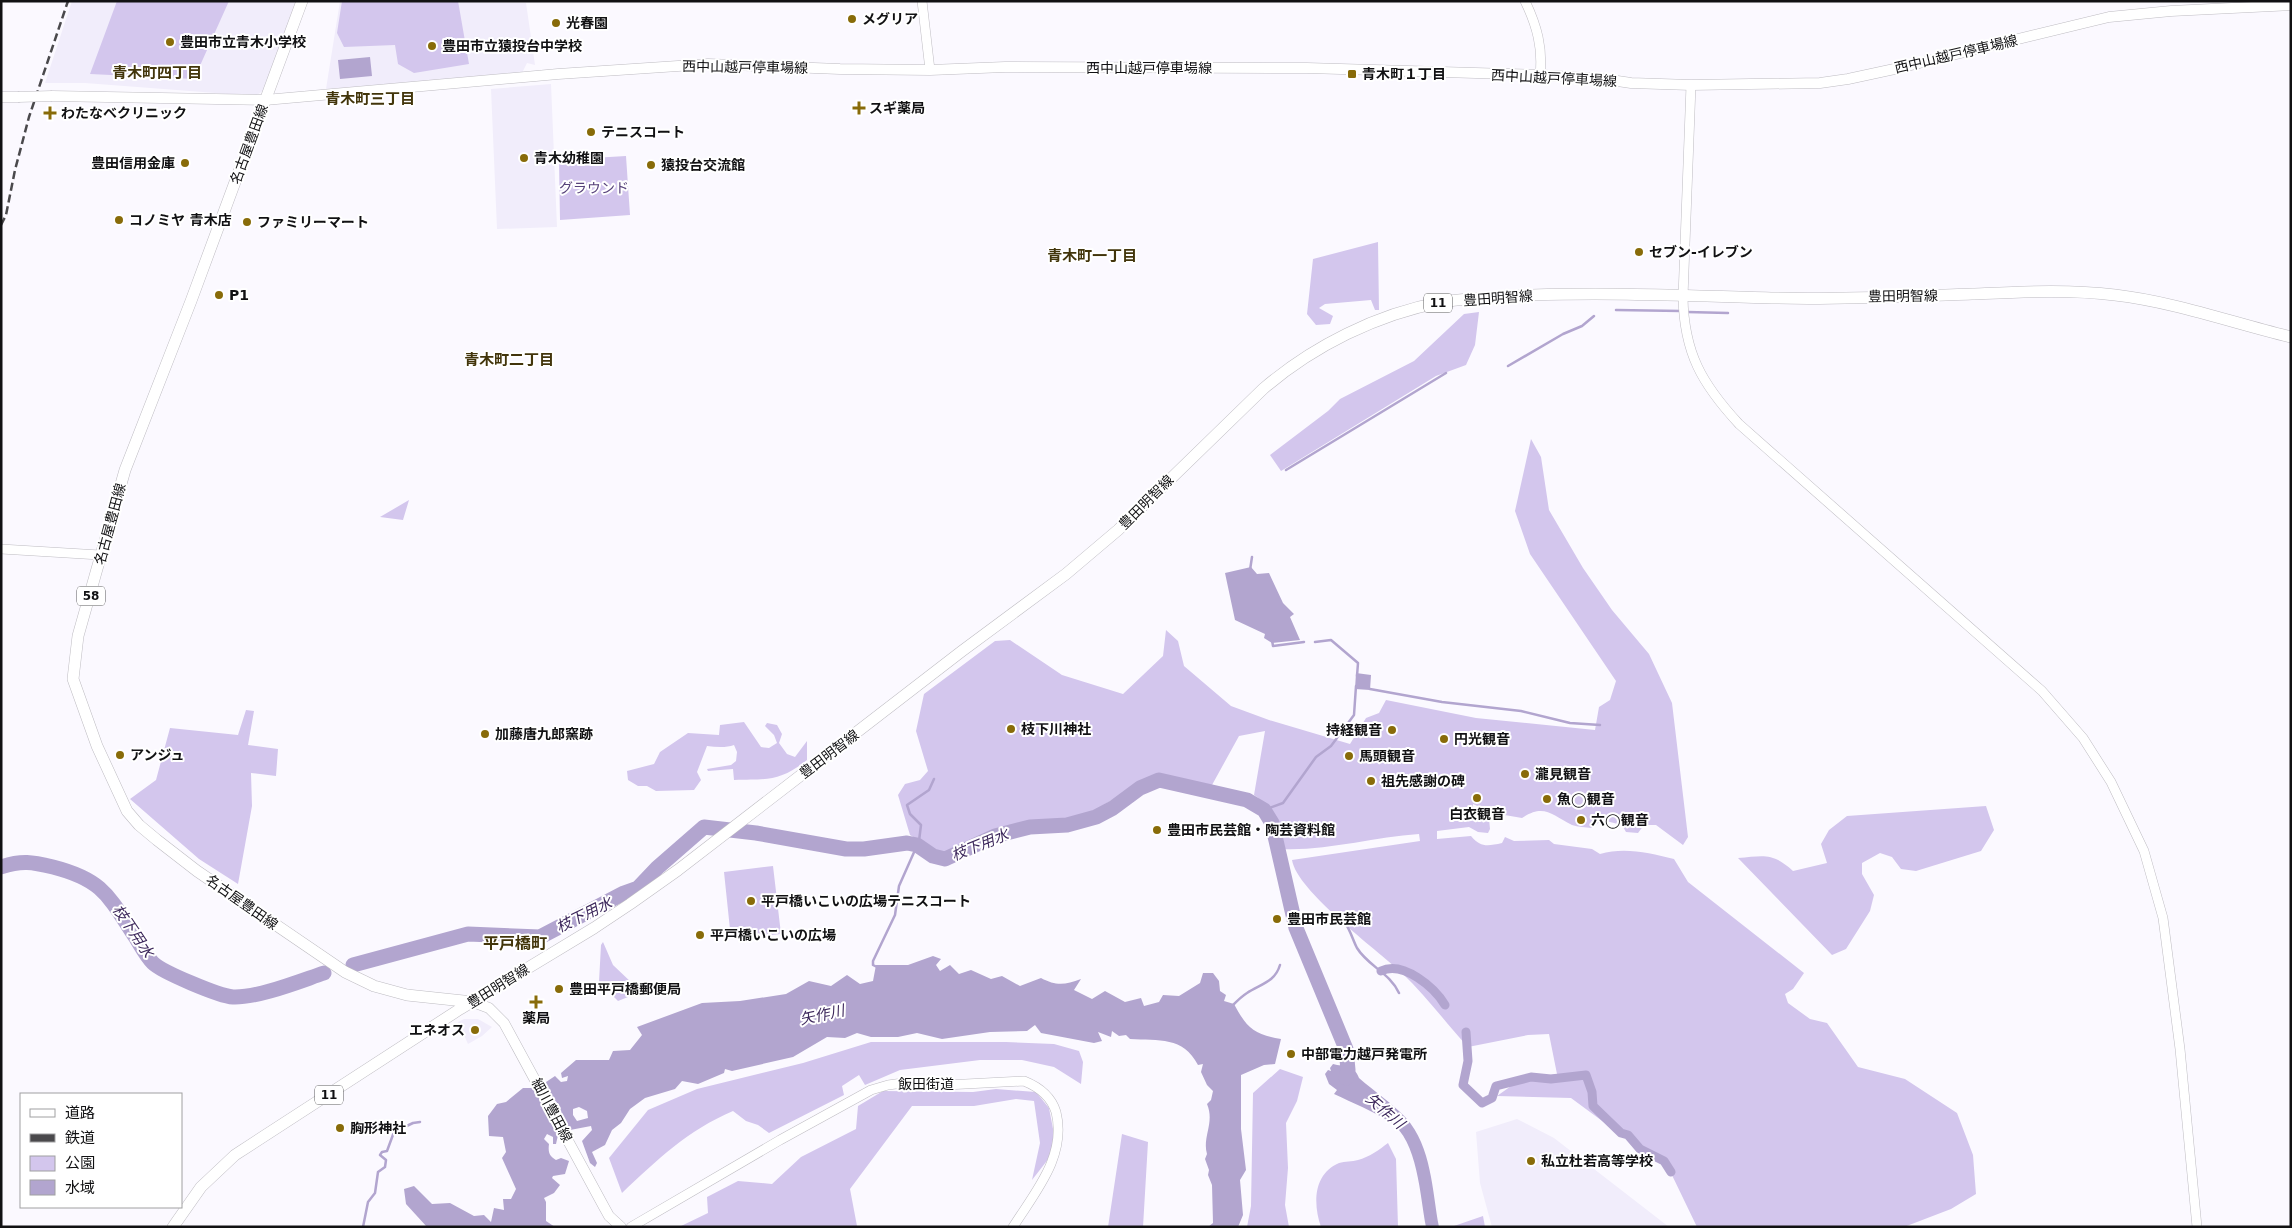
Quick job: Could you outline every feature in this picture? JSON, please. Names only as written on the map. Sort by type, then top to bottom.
[{"type":"main road","name":"名古屋豊田線","points":[[302,1],[182,326],[125,470],[100,556],[93,590],[78,636],[73,679],[86,719],[113,782],[127,811],[139,825],[197,871],[345,972],[374,986],[407,994],[473,1002]]},
{"type":"main road","name":"西中山越戸停車場線","points":[[1,97],[52,96],[265,100],[708,64],[840,70],[930,70],[1005,67],[1307,68],[1540,75],[1604,79],[1631,83],[1691,85],[1820,83],[1848,80],[2109,17],[2171,11],[2291,5]]},
{"type":"main road","name":"豊田明智線","points":[[174,1227],[201,1187],[236,1156],[473,1002],[600,925],[717,840],[753,810],[1092,554],[1263,389],[1308,355],[1355,331],[1390,317],[1442,302],[1492,297],[1580,293],[1821,298],[2051,292],[2115,295],[2171,305],[2291,337]]},
{"type":"main road","name":"細川豊田線","points":[[473,1002],[489,1008],[504,1023],[609,1216],[621,1227]]},
{"type":"street","points":[[922,1],[930,70]]},
{"type":"street","points":[[1525,1],[1536,24],[1542,57],[1540,75]]},
{"type":"street","points":[[1691,85],[1683,312],[1693,357],[1703,380],[1714,397],[1739,424],[2042,691],[2083,738],[2111,782],[2144,851],[2163,918],[2180,1049],[2197,1227]]},
{"type":"street","points":[[1,548],[100,556]]},
{"type":"street","name":"飯田街道","points":[[631,1227],[780,1140],[871,1090],[888,1085],[903,1084],[946,1085],[1024,1081],[1034,1085],[1048,1096],[1054,1107],[1059,1126],[1059,1138],[1054,1159],[1013,1227]]},
{"type":"shaded area","name":"豊田市立青木小学校","points":[[72,1],[297,1],[263,91],[255,96],[85,83],[45,83]]},
{"type":"shaded area","name":"豊田市立猿投台中学校","points":[[340,1],[526,3],[535,65],[527,63],[521,75],[326,89]]},
{"type":"shaded area","name":"青木幼稚園","points":[[551,84],[557,227],[497,229],[491,89]]},
{"type":"shaded area","name":"エネオス","points":[[464,1019],[478,1019],[492,1027],[482,1036],[468,1044],[458,1022]]},
{"type":"shaded area","name":"私立杜若高等学校","points":[[1517,1119],[1554,1138],[1669,1227],[1492,1227],[1480,1183],[1476,1132]]},
{"type":"green space","points":[[117,1],[229,1],[194,79],[90,74]]},
{"type":"green space","points":[[342,1],[458,1],[469,64],[414,73],[398,64],[395,45],[344,47],[337,33]]},
{"type":"green space","name":"グラウンド","points":[[626,156],[630,215],[560,220],[559,160]]},
{"type":"green space","points":[[1378,242],[1379,310],[1375,310],[1371,300],[1325,304],[1319,308],[1333,316],[1330,324],[1316,325],[1307,314],[1313,259]]},
{"type":"green space","points":[[1479,312],[1475,345],[1466,365],[1436,376],[1281,471],[1270,455],[1328,411],[1340,399],[1414,361],[1464,314]]},
{"type":"green space","points":[[1531,439],[1541,457],[1549,510],[1583,568],[1612,610],[1649,654],[1672,703],[1688,837],[1683,845],[1656,825],[1644,825],[1638,833],[1626,832],[1622,825],[1602,820],[1592,828],[1579,827],[1548,812],[1536,811],[1522,818],[1493,813],[1473,804],[1473,816],[1489,819],[1490,829],[1488,833],[1478,832],[1469,827],[1437,831],[1437,839],[1471,836],[1478,843],[1489,845],[1502,843],[1505,837],[1514,841],[1549,840],[1554,844],[1592,849],[1600,854],[1628,851],[1674,859],[1688,882],[1804,973],[1793,989],[1785,994],[1788,1003],[1810,1019],[1827,1023],[1858,1067],[1905,1079],[1957,1113],[1973,1155],[1976,1194],[1951,1209],[1904,1227],[1697,1227],[1670,1171],[1571,1098],[1497,1096],[1521,1079],[1557,1074],[1549,1034],[1528,1035],[1468,1047],[1402,973],[1322,903],[1297,873],[1292,860],[1420,841],[1419,834],[1316,848],[1281,849],[1271,812],[1254,795],[1265,731],[1239,736],[1212,785],[1167,776],[1153,776],[1095,810],[1065,820],[1026,823],[999,830],[952,855],[946,856],[935,853],[910,835],[898,795],[905,784],[920,780],[928,771],[916,731],[924,694],[995,641],[1010,640],[1062,675],[1123,694],[1163,656],[1166,630],[1178,641],[1184,666],[1231,706],[1269,720],[1350,744],[1366,718],[1379,713],[1386,700],[1476,718],[1595,730],[1599,707],[1610,700],[1616,681],[1530,554],[1515,511]]},
{"type":"green space","points":[[409,500],[403,520],[380,517]]},
{"type":"green space","points":[[246,710],[254,711],[248,745],[278,749],[276,776],[251,773],[252,806],[238,884],[199,859],[130,799],[156,780],[170,728],[238,735]]},
{"type":"green space","points":[[744,722],[761,747],[769,748],[777,743],[774,735],[765,726],[767,723],[777,725],[782,734],[779,743],[787,754],[795,757],[807,741],[807,760],[781,776],[756,780],[734,780],[733,769],[708,771],[707,769],[731,765],[736,761],[737,752],[734,745],[724,747],[707,746],[697,772],[701,780],[694,790],[656,791],[647,786],[638,786],[628,780],[627,771],[654,764],[660,752],[688,733],[719,735],[720,725]]},
{"type":"green space","points":[[1986,806],[1994,830],[1981,851],[1916,871],[1901,869],[1892,857],[1880,853],[1862,863],[1862,874],[1874,895],[1870,911],[1846,949],[1832,955],[1738,858],[1773,858],[1793,871],[1827,863],[1821,844],[1829,830],[1847,816]]},
{"type":"green space","points":[[773,866],[781,934],[731,939],[724,872]]},
{"type":"green space","points":[[603,942],[613,965],[633,984],[628,997],[618,1001],[599,982],[601,945]]},
{"type":"green space","points":[[871,1042],[1054,1044],[1079,1051],[1083,1062],[1081,1084],[1054,1067],[1022,1060],[980,1060],[900,1070],[865,1085],[859,1075],[842,1086],[844,1095],[769,1133],[758,1125],[746,1121],[733,1111],[687,1137],[622,1193],[609,1158],[648,1110],[697,1089],[803,1063]]},
{"type":"green space","points":[[1280,1069],[1303,1077],[1297,1101],[1286,1123],[1288,1168],[1285,1205],[1289,1227],[1247,1227],[1251,1206],[1253,1093]]},
{"type":"green space","points":[[996,1089],[1036,1092],[1049,1108],[1054,1134],[1053,1153],[1032,1180],[1040,1143],[1034,1101],[1016,1099],[974,1106],[912,1106],[850,1189],[857,1226],[679,1227],[708,1213],[707,1197],[738,1181],[772,1184],[801,1157],[856,1129],[858,1106],[883,1091],[973,1092]]},
{"type":"green space","points":[[1122,1134],[1148,1142],[1143,1227],[1108,1227]]},
{"type":"green space","points":[[1388,1143],[1396,1159],[1398,1227],[1321,1227],[1316,1200],[1317,1190],[1324,1174],[1339,1163],[1362,1159]]},
{"type":"green space","points":[[1483,1216],[1485,1227],[1454,1227],[1454,1226]]},
{"type":"water","points":[[370,57],[372,76],[340,79],[338,60]]},
{"type":"water","points":[[1251,567],[1257,574],[1269,573],[1283,603],[1294,614],[1290,617],[1300,640],[1272,643],[1264,638],[1265,634],[1235,620],[1225,573]]},
{"type":"water","points":[[1356,673],[1371,675],[1370,690],[1355,689]]},
{"type":"water","name":"矢作川","points":[[933,956],[941,959],[936,965],[940,971],[950,965],[959,974],[971,970],[991,979],[1002,976],[1020,986],[1041,978],[1061,984],[1081,979],[1074,990],[1092,999],[1105,991],[1125,1002],[1141,998],[1144,1006],[1159,1002],[1163,995],[1179,996],[1200,983],[1203,973],[1213,973],[1219,981],[1220,991],[1226,995],[1224,1001],[1234,1004],[1252,1029],[1264,1035],[1281,1039],[1275,1064],[1264,1065],[1241,1075],[1241,1129],[1246,1170],[1240,1180],[1243,1215],[1238,1227],[1208,1227],[1213,1223],[1212,1185],[1205,1159],[1210,1117],[1207,1104],[1211,1100],[1213,1091],[1207,1085],[1201,1072],[1203,1064],[1198,1065],[1185,1049],[1169,1042],[1130,1039],[1126,1035],[1119,1036],[1112,1031],[1111,1037],[1098,1032],[1102,1041],[1094,1043],[1041,1033],[1035,1025],[1027,1031],[990,1032],[942,1039],[917,1033],[898,1037],[871,1037],[857,1033],[845,1038],[827,1037],[793,1057],[732,1071],[725,1069],[724,1073],[698,1084],[682,1081],[675,1089],[645,1098],[630,1109],[621,1123],[612,1130],[605,1145],[592,1152],[597,1163],[595,1167],[590,1163],[582,1141],[592,1130],[591,1126],[570,1130],[558,1135],[556,1144],[553,1144],[553,1137],[547,1134],[544,1139],[549,1144],[550,1155],[556,1160],[561,1158],[569,1161],[565,1174],[553,1176],[552,1178],[560,1185],[554,1193],[544,1198],[546,1202],[546,1221],[555,1227],[427,1227],[406,1204],[404,1189],[414,1186],[432,1204],[450,1203],[474,1216],[484,1215],[491,1222],[494,1208],[504,1210],[503,1199],[511,1199],[516,1189],[502,1158],[506,1152],[503,1137],[489,1136],[488,1116],[497,1104],[506,1102],[523,1088],[537,1088],[555,1076],[561,1082],[567,1081],[568,1076],[562,1078],[561,1073],[576,1060],[609,1060],[613,1051],[630,1050],[642,1035],[637,1027],[702,1003],[740,1001],[786,994],[809,981],[831,986],[847,975],[860,984],[873,981],[876,965],[908,965]],"holes":[[[579,1107],[587,1111],[588,1118],[577,1121],[573,1115],[573,1109]]]},
{"type":"water","name":"矢作川","points":[[1333,1064],[1354,1070],[1359,1078],[1401,1113],[1415,1130],[1430,1170],[1439,1227],[1426,1227],[1416,1170],[1407,1142],[1399,1130],[1390,1122],[1334,1094],[1337,1090],[1329,1084],[1325,1074],[1328,1070],[1331,1071],[1330,1068]]},
{"type":"waterway","points":[[1616,310],[1681,311]]},
{"type":"waterway","points":[[1687,312],[1728,313]]},
{"type":"waterway","points":[[1508,366],[1563,334],[1582,326],[1594,316]]},
{"type":"waterway","points":[[1286,470],[1446,373]]},
{"type":"waterway","points":[[1250,570],[1252,557]]},
{"type":"waterway","points":[[1272,640],[1273,646],[1304,642]]},
{"type":"waterway","points":[[1315,642],[1331,640],[1358,663],[1357,676]]},
{"type":"waterway","points":[[1264,810],[1283,803],[1316,757],[1331,746],[1354,715],[1356,686]]},
{"type":"waterway","points":[[1370,689],[1442,702],[1521,711],[1570,723],[1600,725]]},
{"type":"waterway","points":[[877,967],[873,965],[873,961],[895,915],[899,886],[919,841],[921,825],[910,814],[907,805],[929,790],[934,779]]},
{"type":"waterway","name":"枝下用水","points":[[353,965],[468,934],[540,937],[624,893],[638,888],[657,868],[704,827],[756,833],[846,849],[864,849],[907,843],[917,845],[933,856],[945,859],[995,836],[1030,827],[1067,825],[1096,817],[1113,808],[1140,788],[1159,780],[1247,800],[1264,810],[1272,823],[1296,928],[1346,1049],[1348,1070],[1346,1078]]},
{"type":"waterway","name":"枝下用水","points":[[1,867],[15,863],[33,863],[70,872],[95,884],[119,911],[153,963],[216,993],[233,997],[254,995],[324,973]]},
{"type":"waterway","points":[[1296,928],[1324,915],[1338,917],[1346,924],[1357,948],[1367,960],[1390,980],[1399,993]]},
{"type":"waterway","points":[[1232,1006],[1245,994],[1271,979],[1278,971],[1280,965]]},
{"type":"waterway","points":[[1381,971],[1399,969],[1408,972],[1434,991],[1445,1005]]},
{"type":"waterway","points":[[1466,1032],[1468,1061],[1463,1085],[1482,1103],[1492,1098],[1496,1086],[1531,1077],[1551,1079],[1586,1075],[1592,1092],[1593,1106],[1621,1133],[1628,1135],[1640,1149],[1664,1161],[1671,1172]]},
{"type":"waterway","points":[[363,1227],[368,1202],[375,1193],[378,1172],[385,1167],[386,1160],[380,1155],[382,1152],[387,1151],[394,1132],[413,1123],[420,1122]]},
{"type":"railway","points":[[1,225],[6,215],[15,170],[29,117],[68,1]]},
{"type":"place","name":"メグリア","points":[[852,19]]},
{"type":"place","name":"光春園","points":[[556,23]]},
{"type":"place","name":"豊田市立青木小学校","points":[[170,42]]},
{"type":"place","name":"豊田市立猿投台中学校","points":[[432,46]]},
{"type":"place","name":"青木町１丁目","points":[[1352,74]]},
{"type":"place","name":"スギ薬局","points":[[859,108]]},
{"type":"place","name":"わたなべクリニック","points":[[50,113]]},
{"type":"place","name":"テニスコート","points":[[591,132]]},
{"type":"place","name":"青木幼稚園","points":[[524,158]]},
{"type":"place","name":"豊田信用金庫","points":[[185,163]]},
{"type":"place","name":"猿投台交流館","points":[[651,165]]},
{"type":"place","name":"コノミヤ 青木店","points":[[119,220]]},
{"type":"place","name":"ファミリーマート","points":[[247,222]]},
{"type":"place","name":"セブン-イレブン","points":[[1639,252]]},
{"type":"place","name":"P1","points":[[219,295]]},
{"type":"place","name":"枝下川神社","points":[[1011,729]]},
{"type":"place","name":"持経観音","points":[[1392,730]]},
{"type":"place","name":"加藤唐九郎窯跡","points":[[485,734]]},
{"type":"place","name":"円光観音","points":[[1444,739]]},
{"type":"place","name":"アンジュ","points":[[120,755]]},
{"type":"place","name":"馬頭観音","points":[[1349,756]]},
{"type":"place","name":"瀧見観音","points":[[1525,774]]},
{"type":"place","name":"祖先感謝の碑","points":[[1371,781]]},
{"type":"place","name":"白衣観音","points":[[1477,798]]},
{"type":"place","name":"魚◯観音","points":[[1547,799]]},
{"type":"place","name":"六◯観音","points":[[1581,820]]},
{"type":"place","name":"豊田市民芸館・陶芸資料館","points":[[1157,830]]},
{"type":"place","name":"平戸橋いこいの広場テニスコート","points":[[751,901]]},
{"type":"place","name":"豊田市民芸館","points":[[1277,919]]},
{"type":"place","name":"平戸橋いこいの広場","points":[[700,935]]},
{"type":"place","name":"豊田平戸橋郵便局","points":[[559,989]]},
{"type":"place","name":"薬局","points":[[536,1002]]},
{"type":"place","name":"エネオス","points":[[475,1030]]},
{"type":"place","name":"中部電力越戸発電所","points":[[1291,1054]]},
{"type":"place","name":"胸形神社","points":[[340,1128]]},
{"type":"place","name":"私立杜若高等学校","points":[[1531,1161]]},
{"type":"district","name":"青木町四丁目","points":[[157,73]]},
{"type":"district","name":"青木町三丁目","points":[[370,99]]},
{"type":"district","name":"青木町一丁目","points":[[1092,256]]},
{"type":"district","name":"青木町二丁目","points":[[509,360]]},
{"type":"district","name":"平戸橋町","points":[[515,943]]}]
